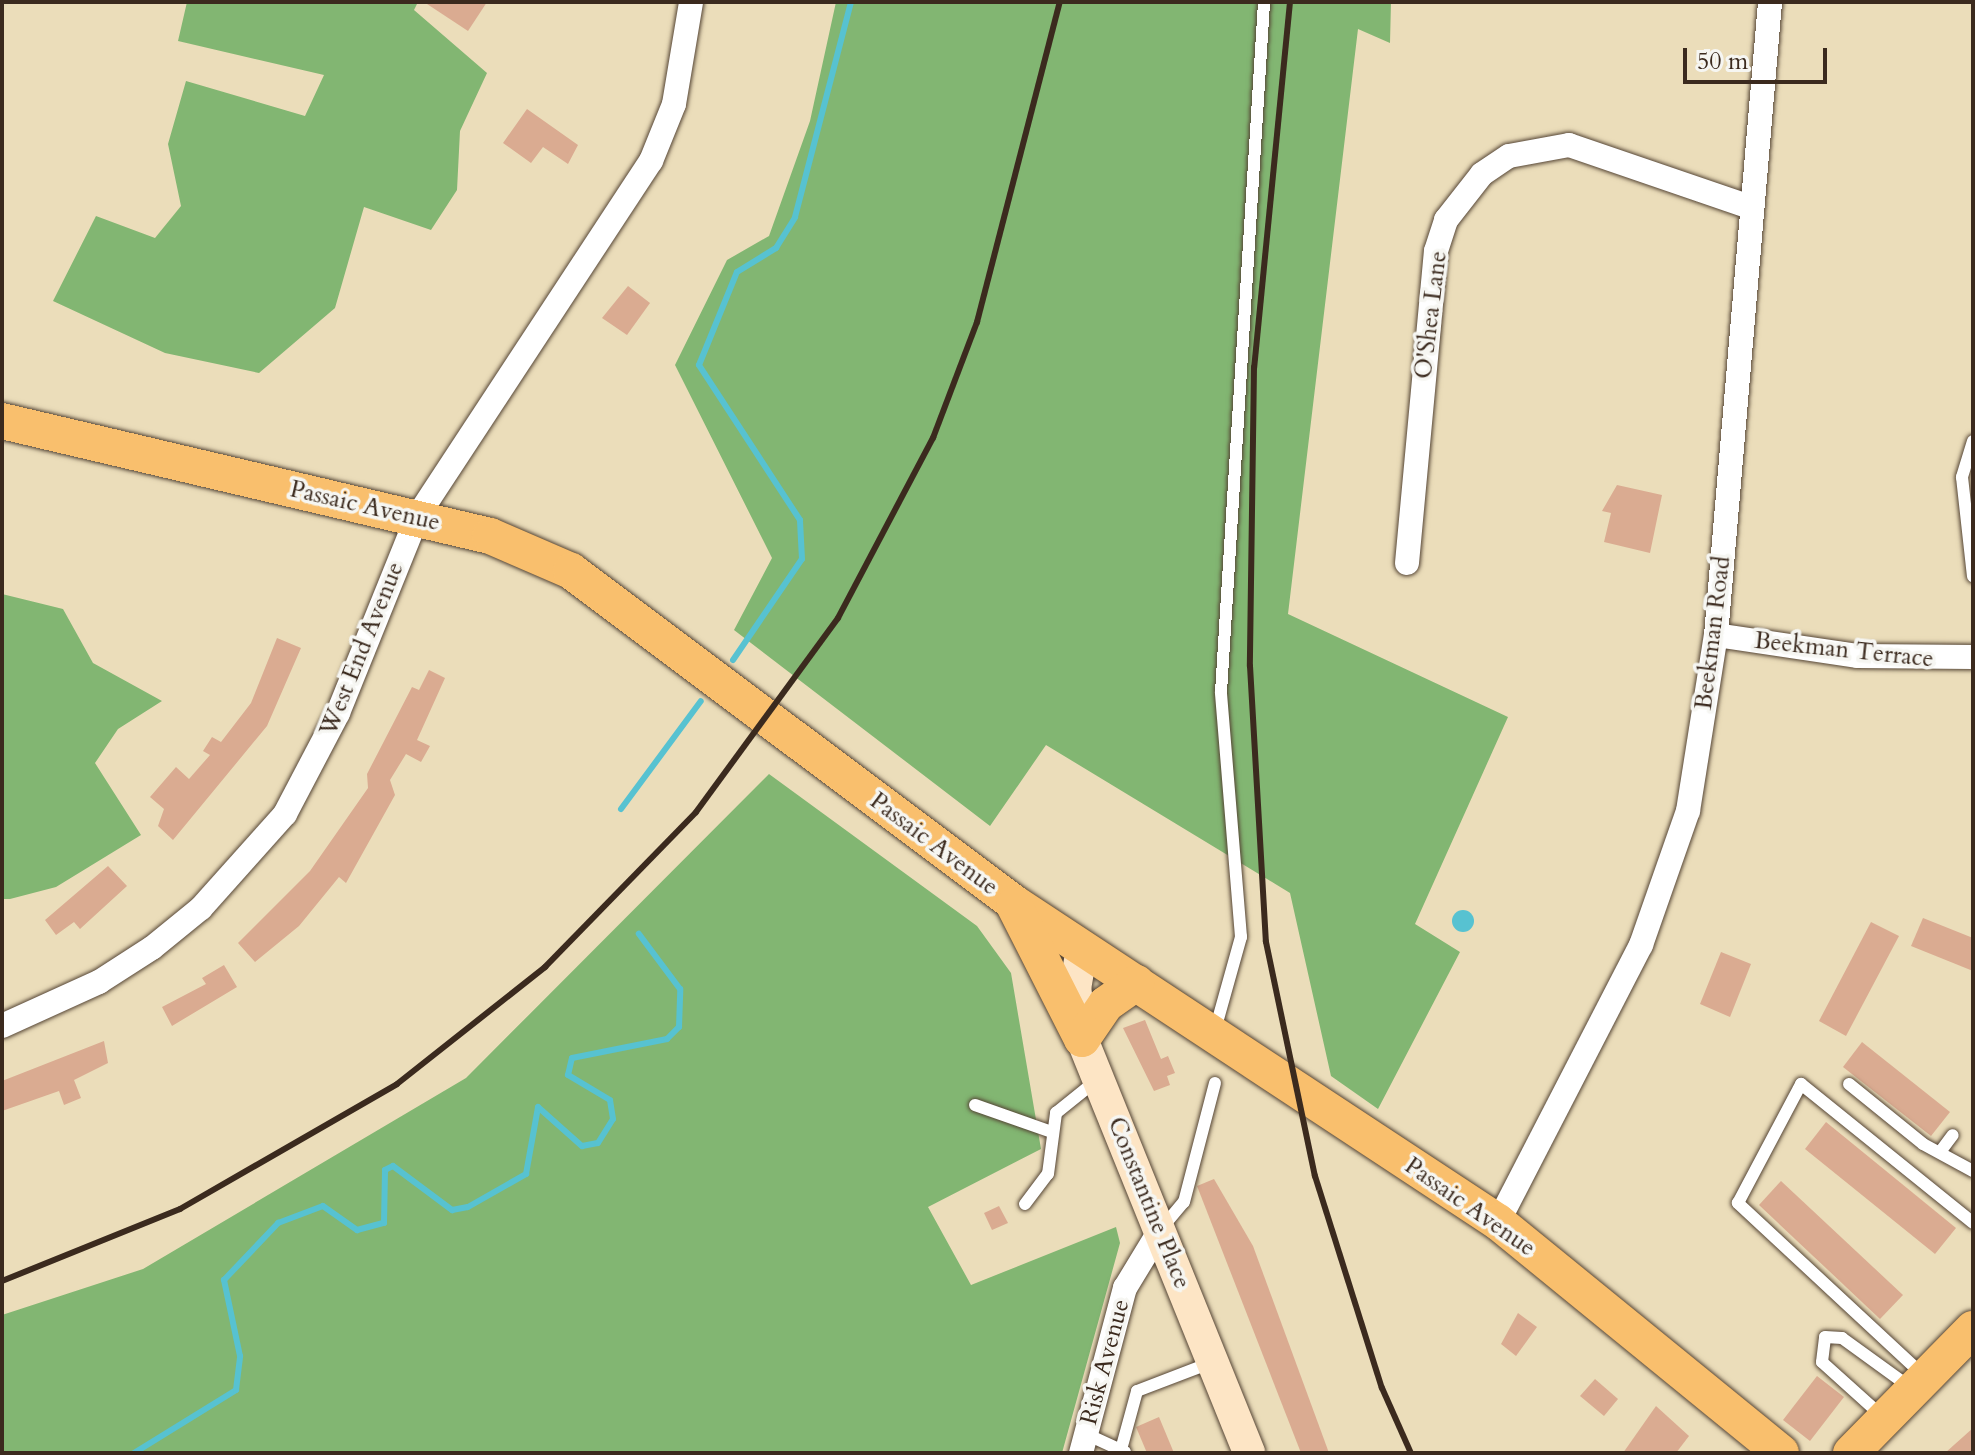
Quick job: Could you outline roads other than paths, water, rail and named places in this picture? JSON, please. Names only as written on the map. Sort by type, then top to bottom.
[{"type":"main road","name":"Passaic Avenue","points":[[2,421],[417,517],[531,552],[614,599],[1014,903],[1498,1222],[1781,1453]]},
{"type":"main road","points":[[1014,903],[1082,1039],[1106,1004],[1136,983]]},
{"type":"main road","points":[[1851,1453],[1917,1382],[1973,1329]]},
{"type":"street","name":"West End Avenue","points":[[2,1026],[99,982],[152,948],[245,863],[312,767],[417,517],[651,161],[674,104],[691,2]]},
{"type":"street","name":"Beekman Road","points":[[1498,1222],[1596,1040],[1668,877],[1688,811],[1716,635],[1750,207],[1770,2]]},
{"type":"street","name":"O'Shea Lane","points":[[1407,563],[1436,251],[1446,220],[1482,174],[1509,156],[1569,145],[1750,207]]},
{"type":"street","name":"Beekman Terrace","points":[[1716,635],[1911,660],[1973,657]]},
{"type":"street","name":"Constantine Place","points":[[1082,949],[1075,987],[1082,1039],[1249,1453]]},
{"type":"street","name":"Risk Avenue","points":[[1084,1444],[1125,1288],[1159,1232]]},
{"type":"lane","points":[[1213,1037],[1241,937],[1221,692],[1264,2]]},
{"type":"lane","points":[[1973,441],[1962,477],[1973,576]]},
{"type":"lane","points":[[1025,1204],[1048,1174],[1049,1131],[1067,1098],[1100,1079]]},
{"type":"lane","points":[[1159,1232],[1184,1202],[1215,1083]]},
{"type":"lane","points":[[1917,1382],[1738,1203],[1801,1084],[1973,1223]]},
{"type":"lane","points":[[1849,1084],[1940,1152],[1973,1171]]},
{"type":"lane","points":[[975,1105],[1049,1131]]},
{"type":"lane","points":[[1940,1152],[1953,1135]]},
{"type":"lane","points":[[1883,1417],[1822,1362],[1825,1337],[1842,1338],[1917,1382]]},
{"type":"lane","points":[[1084,1444],[1123,1449],[1137,1391],[1213,1362]]},
{"type":"water","points":[[1459,910],[1467,910],[1474,921],[1467,932],[1459,932],[1452,925],[1452,917]]},
{"type":"waterway","points":[[733,660],[802,559],[800,520],[699,365],[737,272],[776,248],[795,217],[851,2]]},
{"type":"waterway","points":[[621,809],[701,701]]},
{"type":"waterway","points":[[134,1453],[236,1390],[240,1356],[224,1280],[278,1223],[323,1206],[357,1230],[384,1223],[385,1170],[393,1166],[452,1210],[468,1207],[526,1174],[538,1107],[582,1146],[598,1143],[613,1119],[610,1100],[568,1075],[572,1058],[667,1039],[679,1027],[680,989],[639,934]]},
{"type":"railway","points":[[2,1281],[180,1209],[397,1084],[545,967],[696,812],[838,618],[933,438],[977,322],[1060,2]]},
{"type":"railway","points":[[1290,2],[1254,367],[1250,666],[1266,942],[1315,1176],[1382,1388],[1411,1453]]}]
